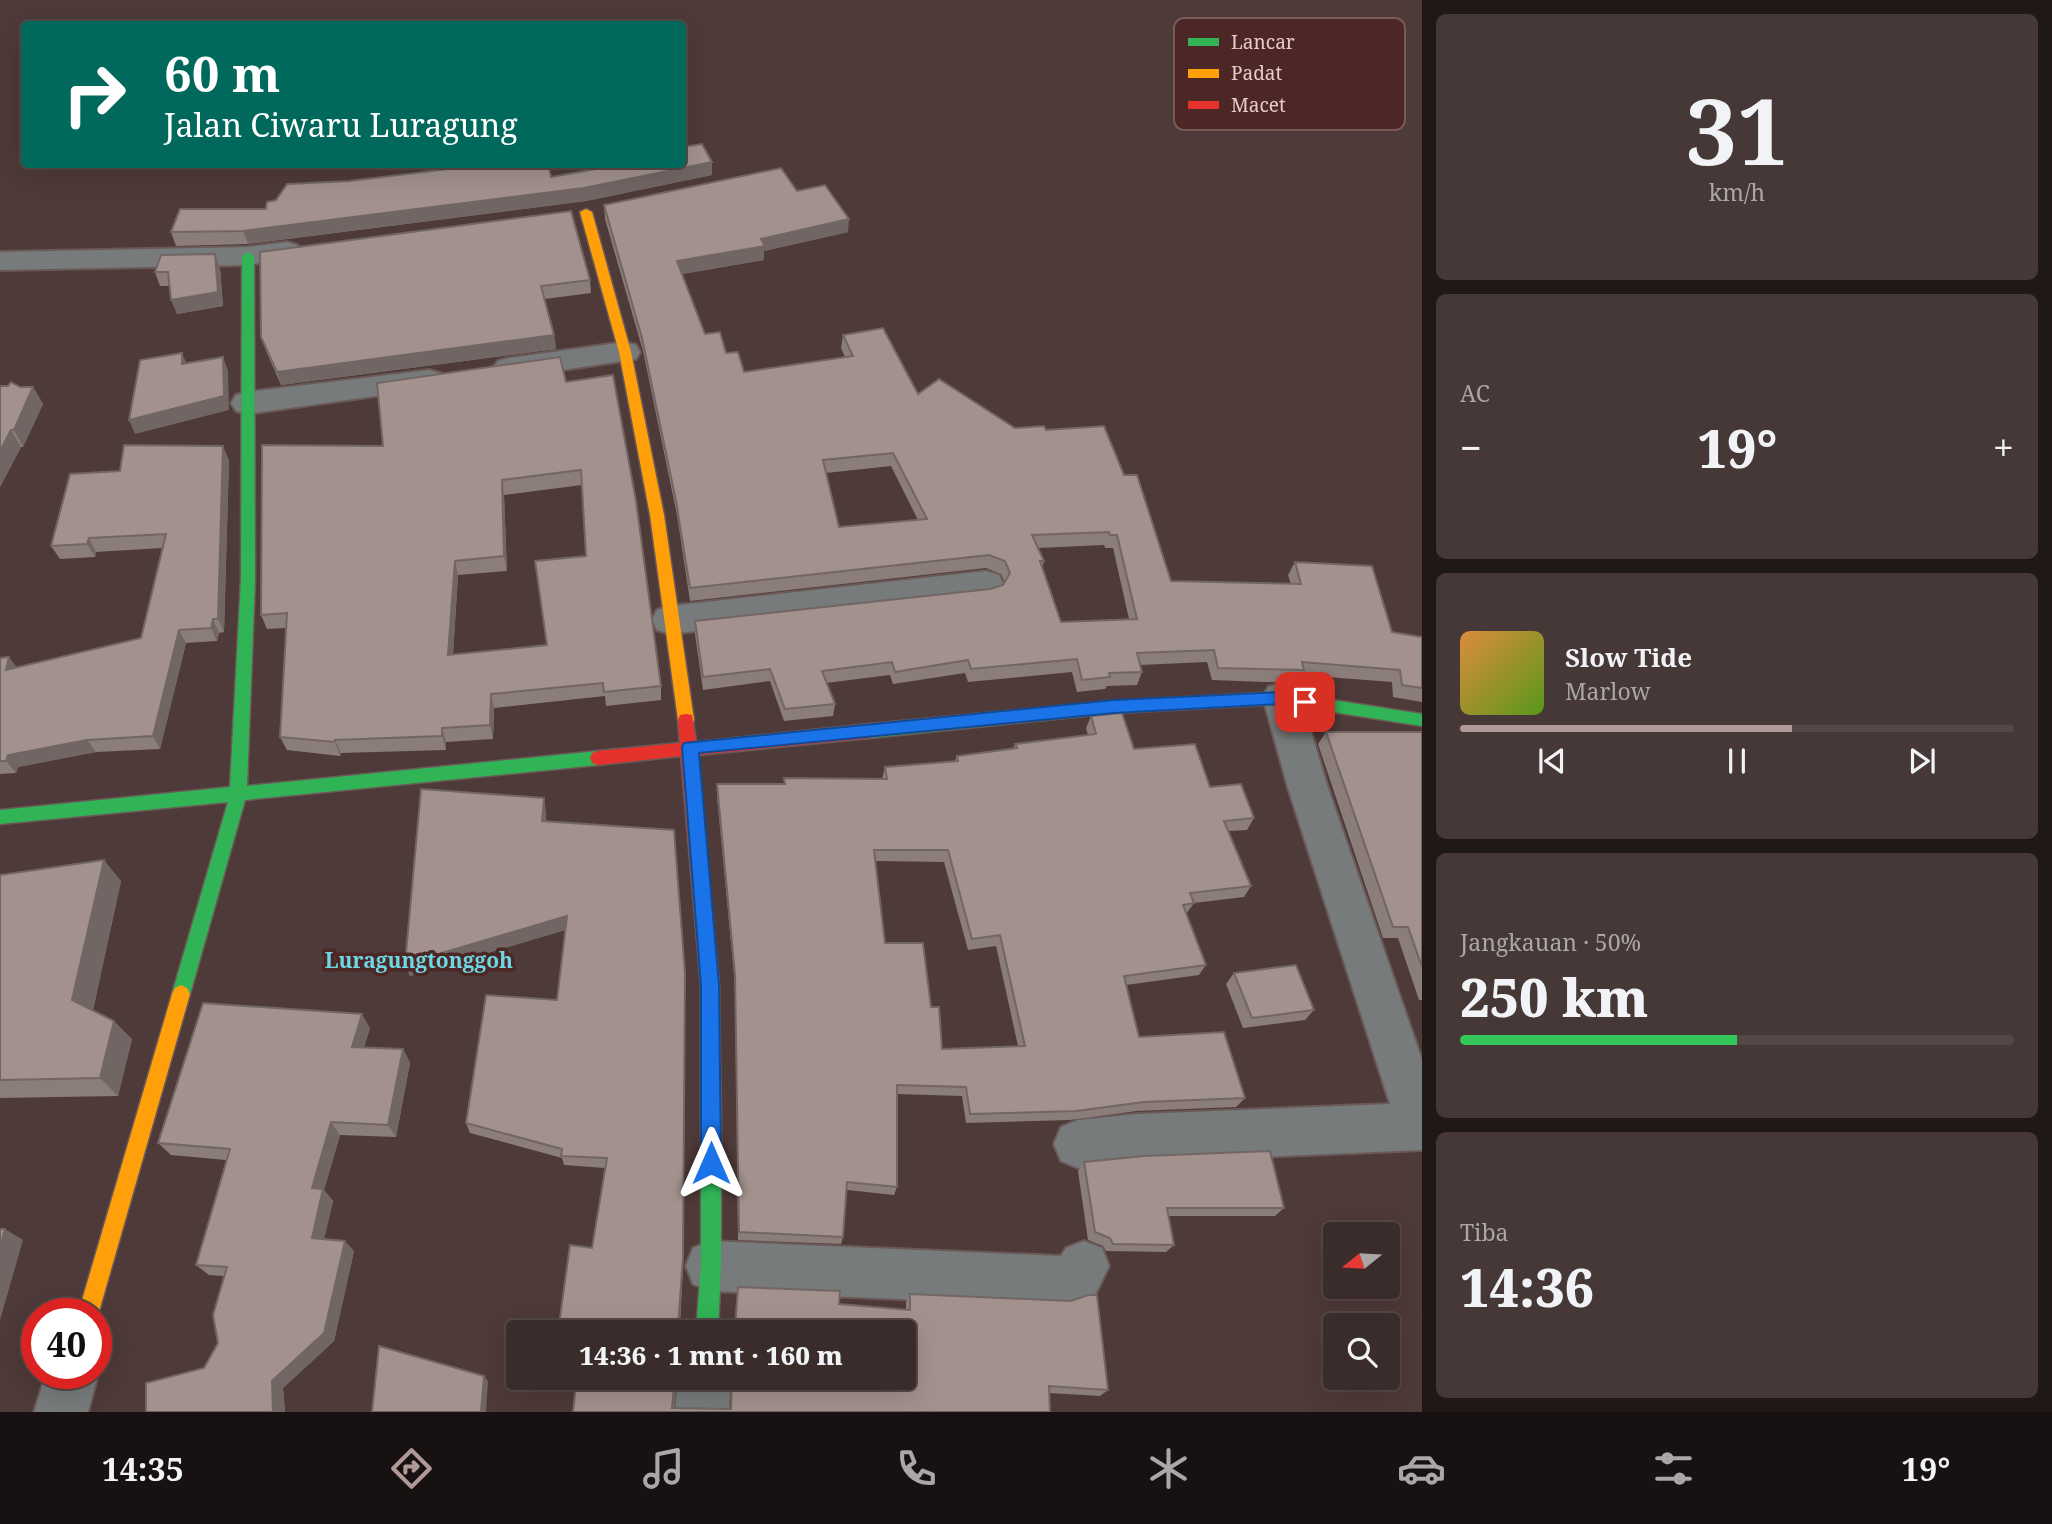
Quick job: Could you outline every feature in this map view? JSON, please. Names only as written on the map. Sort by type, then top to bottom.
[{"type":"street","points":[[586,211],[625,352],[657,515],[690,747],[710,985],[712,1266],[708,1320]]},
{"type":"street","points":[[0,261],[248,256],[316,247]]},
{"type":"street","points":[[94,1298],[238,794],[248,579],[248,256]]},
{"type":"street","points":[[247,403],[625,352]]},
{"type":"street","points":[[670,620],[986,585]]},
{"type":"street","points":[[0,817],[1114,707],[1282,698],[1422,720]]},
{"type":"street","points":[[1078,1144],[1137,1138],[1421,1126],[1308,788],[1282,698]]},
{"type":"street","points":[[712,1266],[1064,1281],[1078,1275],[1084,1266]]},
{"type":"street","points":[[61,1412],[68,1389]]},
{"type":"street","points":[[702,1412],[704,1390]]},
{"type":"building","points":[[702,144],[712,162],[686,167],[686,146]]},
{"type":"building","points":[[456,168],[549,168],[551,177],[601,168],[682,168],[584,188],[243,231],[171,232],[180,209],[266,209],[267,202],[276,200],[287,184],[349,181]]},
{"type":"building","points":[[781,168],[797,191],[825,185],[849,219],[761,239],[765,246],[677,261],[705,334],[720,332],[726,353],[738,352],[744,372],[853,356],[843,335],[883,328],[918,394],[939,379],[1015,428],[1044,426],[1046,430],[1104,426],[1124,475],[1137,475],[1171,581],[1301,584],[1295,562],[1372,566],[1392,632],[1422,637],[1422,688],[1402,685],[1400,670],[1302,662],[1304,670],[1218,668],[1214,650],[1137,653],[1142,672],[1109,673],[1110,677],[1082,680],[1077,659],[971,669],[968,660],[895,672],[892,662],[822,671],[835,704],[785,709],[770,669],[703,677],[695,621],[990,589],[1003,585],[1010,573],[1005,561],[989,555],[690,588],[676,501],[642,338],[604,205]],"holes":[[[893,453],[927,519],[839,527],[823,460]],[[1109,532],[1110,535],[1117,535],[1137,619],[1061,622],[1040,561],[1044,561],[1032,535]]]},
{"type":"building","points":[[571,211],[590,280],[541,286],[554,335],[277,372],[261,337],[260,252]]},
{"type":"building","points":[[215,254],[218,292],[171,300],[168,272],[155,272],[161,255]]},
{"type":"building","points":[[182,353],[182,364],[223,357],[224,396],[129,420],[140,360]]},
{"type":"building","points":[[560,357],[566,382],[613,375],[636,501],[661,686],[604,692],[603,683],[491,694],[490,725],[442,728],[442,736],[335,742],[280,737],[287,613],[261,615],[262,445],[383,446],[377,383]],"holes":[[[581,470],[586,556],[535,561],[547,645],[448,655],[455,561],[504,556],[502,480]]]},
{"type":"building","points":[[11,382],[20,387],[33,387],[14,430],[11,430],[0,451],[0,386],[8,386]]},
{"type":"building","points":[[124,445],[223,446],[218,619],[213,619],[211,628],[179,630],[153,736],[87,740],[8,755],[6,761],[0,761],[0,658],[9,657],[6,670],[141,638],[166,534],[89,538],[87,544],[51,546],[70,474],[120,471]]},
{"type":"building","points":[[1122,713],[1134,749],[1195,744],[1210,787],[1241,784],[1254,818],[1224,821],[1251,886],[1190,893],[1194,903],[1183,905],[1206,965],[1124,976],[1139,1037],[1224,1032],[1245,1098],[1144,1102],[1076,1111],[970,1114],[966,1087],[897,1085],[897,1187],[847,1182],[843,1237],[739,1232],[735,975],[717,784],[785,784],[784,778],[887,779],[885,767],[958,761],[957,756],[1017,748],[1015,744],[1096,734],[1091,716]],"holes":[[[874,850],[948,850],[972,939],[1000,935],[1025,1046],[942,1049],[939,1007],[931,1007],[923,943],[885,943]]]},
{"type":"building","points":[[1326,732],[1422,732],[1422,967],[1408,927],[1393,927]]},
{"type":"building","points":[[421,789],[544,798],[542,821],[674,830],[685,973],[683,1258],[679,1320],[560,1320],[570,1245],[592,1248],[607,1158],[561,1156],[562,1149],[466,1123],[486,995],[557,1000],[567,916],[405,964]]},
{"type":"building","points":[[104,860],[72,1000],[114,1021],[100,1078],[0,1080],[0,875]]},
{"type":"building","points":[[1296,965],[1314,1010],[1252,1018],[1234,973]]},
{"type":"building","points":[[203,1003],[362,1014],[352,1047],[403,1049],[388,1125],[331,1122],[312,1188],[323,1189],[312,1238],[345,1241],[324,1333],[272,1381],[273,1412],[146,1412],[146,1383],[204,1368],[218,1343],[213,1315],[227,1267],[196,1265],[230,1149],[158,1143]]},
{"type":"building","points":[[1270,1151],[1284,1208],[1167,1208],[1174,1245],[1113,1244],[1110,1238],[1095,1232],[1084,1162],[1144,1156]]},
{"type":"building","points":[[0,1229],[5,1229],[0,1247]]},
{"type":"building","points":[[738,1287],[840,1291],[839,1304],[910,1310],[910,1294],[1071,1301],[1097,1295],[1108,1390],[1049,1386],[1050,1412],[573,1412],[576,1390],[674,1390],[672,1408],[731,1409],[732,1390],[916,1390],[916,1320],[736,1320]]},
{"type":"building","points":[[379,1346],[484,1376],[481,1412],[372,1412]]},
{"type":"traffic: fast","points":[[181,994],[238,794],[248,579],[248,256]]},
{"type":"traffic: fast","points":[[870,731],[1114,707],[1282,698],[1422,720]]},
{"type":"traffic: fast","points":[[0,817],[598,758]]},
{"type":"traffic: fast","points":[[708,1320],[711,1266],[711,1131]]},
{"type":"traffic: slow","points":[[586,212],[625,352],[657,515],[686,720]]},
{"type":"traffic: slow","points":[[94,1298],[181,994]]},
{"type":"traffic: jam","points":[[686,720],[710,985],[711,1131]]},
{"type":"traffic: jam","points":[[598,758],[870,731]]},
{"type":"district","name":"Luragungtonggoh","points":[[419,961]]},
{"type":"route","points":[[711,1163],[710,985],[690,747],[1114,707],[1282,698],[1305,702]]}]
